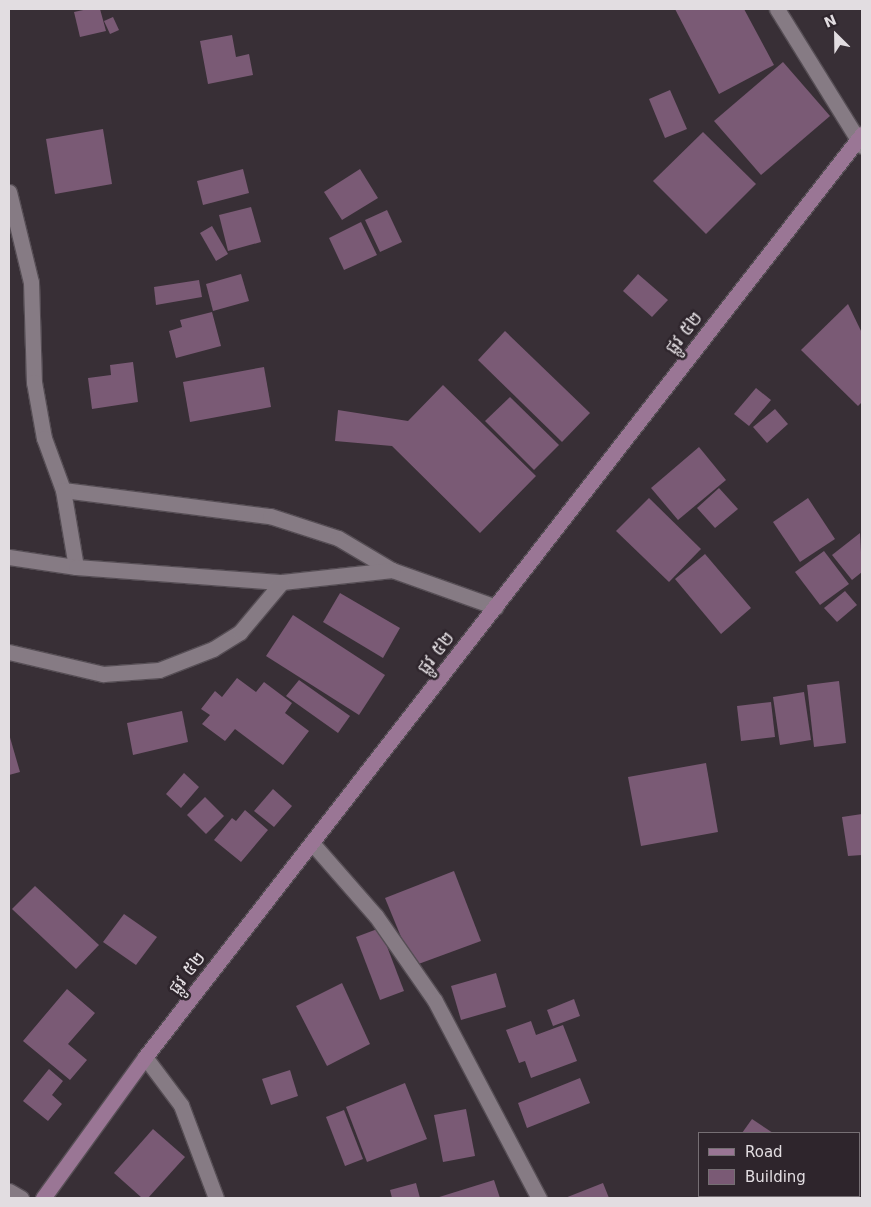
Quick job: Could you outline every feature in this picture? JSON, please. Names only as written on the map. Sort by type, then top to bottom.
[{"type":"street","points":[[777,9],[861,140]]},
{"type":"street","name":"ផ្លូវ ៥២","points":[[43,1198],[144,1057],[861,140]]},
{"type":"street","points":[[9,192],[31,282],[34,382],[44,438],[63,490],[76,567]]},
{"type":"street","points":[[63,490],[270,516],[338,538],[392,570],[496,607]]},
{"type":"street","points":[[9,557],[76,567],[282,582],[392,570]]},
{"type":"street","points":[[9,652],[104,674],[159,670],[213,649],[240,632],[282,582]]},
{"type":"street","points":[[312,843],[376,916],[435,1001],[539,1198]]},
{"type":"street","points":[[144,1057],[181,1105],[216,1198]]},
{"type":"street","points":[[9,1191],[21,1198]]},
{"type":"building","points":[[100,9],[106,31],[80,37],[74,12]]},
{"type":"building","points":[[675,9],[744,9],[774,65],[719,94]]},
{"type":"building","points":[[113,17],[119,30],[110,34],[104,21]]},
{"type":"building","points":[[232,35],[236,57],[249,54],[253,75],[208,84],[200,41]]},
{"type":"building","points":[[783,62],[830,116],[761,175],[714,121]]},
{"type":"building","points":[[670,90],[687,129],[665,138],[649,99]]},
{"type":"building","points":[[103,129],[112,184],[55,194],[46,139]]},
{"type":"building","points":[[703,132],[756,184],[706,234],[653,181]]},
{"type":"building","points":[[243,169],[249,193],[203,205],[197,181]]},
{"type":"building","points":[[360,169],[378,198],[342,220],[324,192]]},
{"type":"building","points":[[251,207],[261,242],[228,251],[219,215]]},
{"type":"building","points":[[387,210],[402,242],[380,252],[365,220]]},
{"type":"building","points":[[361,222],[377,255],[344,270],[329,238]]},
{"type":"building","points":[[212,226],[228,254],[216,261],[200,233]]},
{"type":"building","points":[[241,274],[249,301],[213,311],[206,284]]},
{"type":"building","points":[[638,274],[668,300],[652,317],[623,291]]},
{"type":"building","points":[[199,280],[202,297],[156,305],[154,287]]},
{"type":"building","points":[[848,304],[862,333],[862,402],[858,406],[801,350]]},
{"type":"building","points":[[212,312],[221,346],[176,358],[169,331],[182,327],[180,320]]},
{"type":"building","points":[[505,331],[590,413],[562,442],[478,360]]},
{"type":"building","points":[[133,362],[138,402],[92,409],[88,378],[111,375],[110,365]]},
{"type":"building","points":[[264,367],[271,407],[190,422],[183,382]]},
{"type":"building","points":[[443,385],[536,476],[480,533],[392,446],[335,441],[338,410],[408,421]]},
{"type":"building","points":[[756,388],[771,400],[749,426],[734,414]]},
{"type":"building","points":[[510,397],[559,445],[534,470],[485,421]]},
{"type":"building","points":[[775,409],[788,424],[767,443],[753,427]]},
{"type":"building","points":[[699,447],[726,480],[678,520],[651,488]]},
{"type":"building","points":[[719,488],[738,509],[715,528],[697,508]]},
{"type":"building","points":[[649,498],[701,549],[669,582],[616,531]]},
{"type":"building","points":[[808,498],[835,539],[800,562],[773,522]]},
{"type":"building","points":[[860,533],[862,572],[852,580],[832,555]]},
{"type":"building","points":[[824,551],[849,584],[820,605],[795,572]]},
{"type":"building","points":[[705,554],[751,608],[721,634],[675,579]]},
{"type":"building","points":[[845,591],[857,605],[837,622],[824,608]]},
{"type":"building","points":[[340,593],[400,628],[383,658],[323,622]]},
{"type":"building","points":[[293,615],[385,675],[359,715],[266,656]]},
{"type":"building","points":[[237,678],[256,692],[264,682],[292,703],[285,713],[309,731],[283,765],[235,729],[225,741],[202,724],[210,715],[201,709],[215,691],[222,697]]},
{"type":"building","points":[[299,680],[350,716],[338,733],[286,696]]},
{"type":"building","points":[[839,681],[846,743],[814,747],[807,685]]},
{"type":"building","points":[[804,692],[811,740],[780,745],[773,697]]},
{"type":"building","points":[[771,702],[775,737],[741,741],[737,706]]},
{"type":"building","points":[[182,711],[188,742],[133,755],[127,723]]},
{"type":"building","points":[[9,734],[20,772],[9,775]]},
{"type":"building","points":[[706,763],[718,832],[641,846],[628,777]]},
{"type":"building","points":[[184,773],[199,787],[181,808],[166,794]]},
{"type":"building","points":[[273,789],[292,806],[274,827],[254,811]]},
{"type":"building","points":[[205,797],[224,816],[206,834],[187,815]]},
{"type":"building","points":[[245,810],[268,830],[241,862],[214,840],[232,818],[236,821]]},
{"type":"building","points":[[862,814],[862,855],[848,856],[842,817]]},
{"type":"building","points":[[454,871],[481,941],[413,966],[385,898]]},
{"type":"building","points":[[35,886],[99,945],[76,969],[12,909]]},
{"type":"building","points":[[124,914],[157,937],[136,965],[103,942]]},
{"type":"building","points":[[380,928],[404,991],[380,1000],[356,937]]},
{"type":"building","points":[[496,973],[506,1007],[461,1020],[451,986]]},
{"type":"building","points":[[342,983],[370,1044],[327,1066],[296,1006]]},
{"type":"building","points":[[67,989],[95,1013],[68,1044],[87,1060],[70,1080],[23,1041]]},
{"type":"building","points":[[574,999],[580,1016],[553,1026],[547,1010]]},
{"type":"building","points":[[531,1021],[536,1035],[563,1025],[577,1061],[531,1078],[525,1061],[519,1063],[506,1030]]},
{"type":"building","points":[[49,1069],[63,1081],[52,1095],[62,1104],[48,1121],[23,1101]]},
{"type":"building","points":[[290,1070],[298,1096],[271,1105],[262,1079]]},
{"type":"building","points":[[580,1078],[590,1103],[527,1128],[518,1103]]},
{"type":"building","points":[[405,1083],[427,1139],[367,1162],[346,1107]]},
{"type":"building","points":[[466,1109],[475,1156],[443,1162],[434,1115]]},
{"type":"building","points":[[344,1110],[363,1159],[345,1166],[326,1117]]},
{"type":"building","points":[[752,1119],[772,1132],[743,1132]]},
{"type":"building","points":[[153,1129],[185,1157],[148,1198],[142,1198],[114,1173]]},
{"type":"building","points":[[494,1180],[500,1198],[436,1198]]},
{"type":"building","points":[[416,1183],[420,1198],[392,1198],[390,1190]]},
{"type":"building","points":[[603,1183],[609,1198],[565,1198]]},
{"type":"building","points":[[736,1197],[775,1197],[735,1198]]}]
